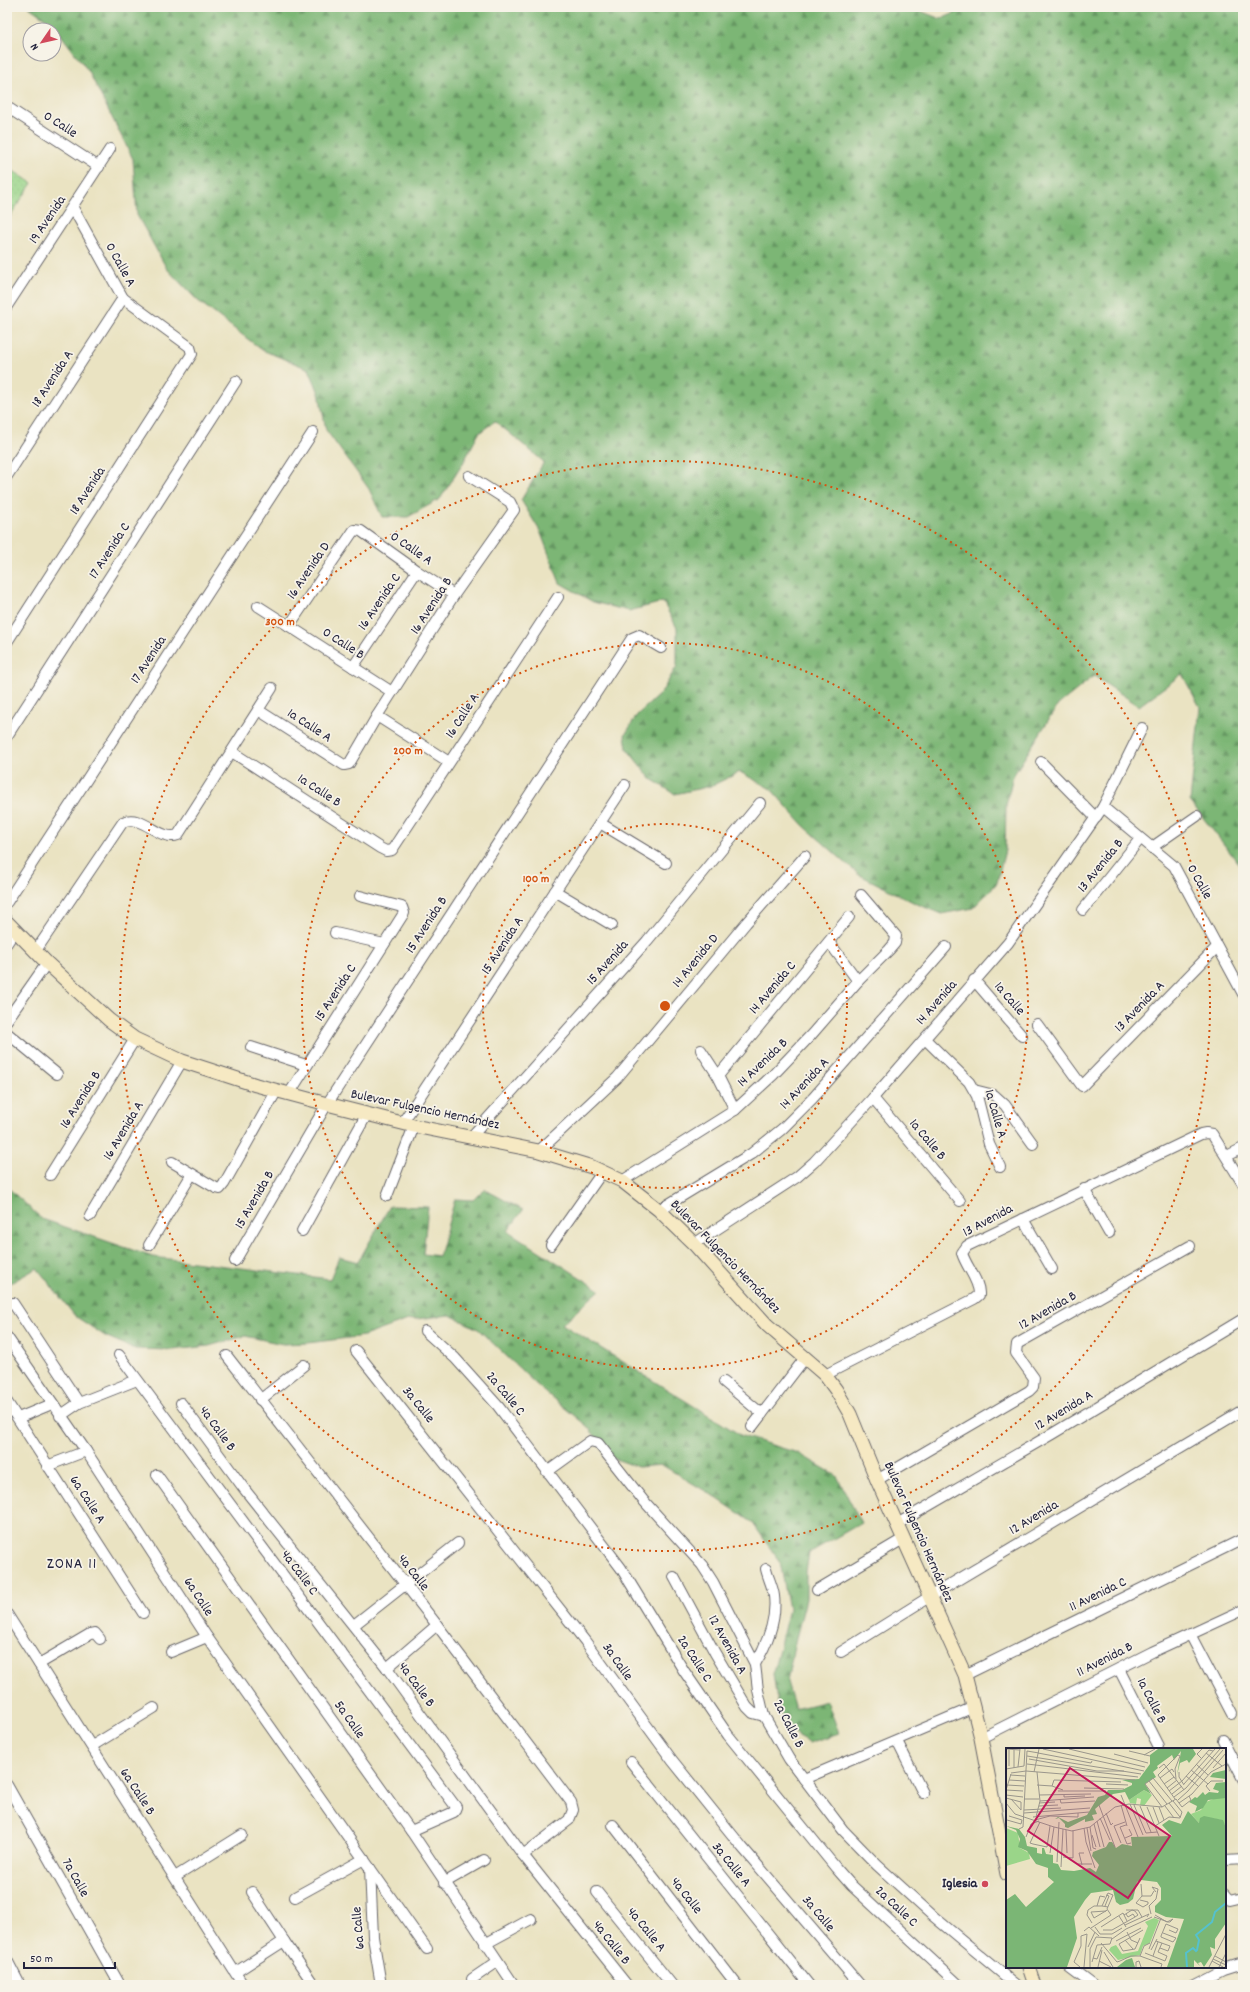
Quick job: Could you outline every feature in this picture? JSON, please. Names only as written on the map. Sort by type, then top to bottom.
[{"type":"street","name":"0 Calle","points":[[7,107],[99,167]]},
{"type":"street","name":"19 Avenida","points":[[7,306],[11,294],[73,208],[110,149]]},
{"type":"street","name":"0 Calle A","points":[[73,208],[123,298],[190,347],[192,354]]},
{"type":"street","name":"18 Avenida A","points":[[7,476],[123,298]]},
{"type":"street","name":"18 Avenida","points":[[7,642],[192,354]]},
{"type":"street","name":"17 Avenida C","points":[[7,736],[236,381]]},
{"type":"street","name":"17 Avenida","points":[[7,902],[313,432]]},
{"type":"street","name":"16 Avenida B","points":[[344,765],[349,764],[392,692],[454,596],[514,510],[514,506],[510,502],[469,476]]},
{"type":"street","name":"0 Calle A","points":[[352,531],[357,529],[361,531],[454,596]]},
{"type":"street","name":"16 Avenida D","points":[[289,626],[352,531]]},
{"type":"street","name":"16 Avenida C","points":[[353,667],[417,571]]},
{"type":"street","name":"16 Calle A","points":[[392,850],[558,597]]},
{"type":"street","name":"0 Calle B","points":[[258,606],[392,692]]},
{"type":"street","name":"15 Avenida B","points":[[235,1261],[327,1104],[632,638],[638,635],[661,648]]},
{"type":"street","points":[[35,952],[123,822],[132,820],[170,836],[178,835],[272,688]]},
{"type":"street","name":"1a Calle A","points":[[258,710],[344,765]]},
{"type":"street","points":[[377,716],[449,762]]},
{"type":"street","name":"14 Avenida","points":[[694,1244],[797,1178],[814,1162],[873,1098],[974,980],[1008,943],[1103,807],[1142,728]]},
{"type":"street","name":"1a Calle B","points":[[232,752],[380,848],[386,851],[392,850]]},
{"type":"street","points":[[1040,762],[1096,818]]},
{"type":"street","name":"15 Avenida A","points":[[408,1124],[555,891],[625,785]]},
{"type":"street","name":"15 Avenida","points":[[472,1137],[647,941],[760,803]]},
{"type":"street","name":"0 Calle","points":[[1103,807],[1174,866],[1181,875],[1217,947],[1243,994]]},
{"type":"street","points":[[1151,848],[1197,816]]},
{"type":"street","points":[[600,823],[666,863]]},
{"type":"street","name":"13 Avenida B","points":[[1083,910],[1140,839]]},
{"type":"street","name":"14 Avenida D","points":[[539,1151],[617,1078],[746,923],[805,856]]},
{"type":"street","points":[[555,891],[612,925]]},
{"type":"street","name":"14 Avenida B","points":[[622,1182],[735,1110],[773,1075],[889,950],[895,942],[896,936],[861,895]]},
{"type":"street","name":"15 Avenida C","points":[[192,1174],[216,1188],[220,1188],[224,1184],[283,1092],[306,1065],[404,913],[402,907],[360,896]]},
{"type":"street","name":"14 Avenida C","points":[[718,1076],[849,917]]},
{"type":"street","points":[[7,943],[11,927]]},
{"type":"street","name":"Bulevar Fulgencio Hernández","points":[[11,927],[35,952],[99,1012],[135,1039],[182,1061],[327,1104],[408,1124],[539,1151],[603,1172],[622,1182],[659,1210],[694,1244],[767,1325],[824,1375],[836,1390],[850,1414],[877,1480],[965,1675],[981,1738],[1006,1866]]},
{"type":"street","points":[[335,932],[384,944]]},
{"type":"street","points":[[829,942],[858,982]]},
{"type":"street","name":"14 Avenida A","points":[[659,1210],[751,1154],[782,1128],[813,1098],[946,947]]},
{"type":"street","name":"13 Avenida A","points":[[1037,1024],[1082,1086],[1217,947]]},
{"type":"street","points":[[7,1020],[47,963]]},
{"type":"street","name":"1a Calle","points":[[974,980],[1022,1036]]},
{"type":"street","points":[[7,1034],[57,1074]]},
{"type":"street","name":"1a Calle A","points":[[925,1038],[969,1082],[974,1090],[988,1144],[1000,1167]]},
{"type":"street","name":"16 Avenida B","points":[[50,1176],[135,1039]]},
{"type":"street","points":[[251,1047],[306,1065]]},
{"type":"street","points":[[702,1050],[718,1076],[735,1110]]},
{"type":"street","name":"16 Avenida A","points":[[90,1216],[182,1061]]},
{"type":"street","points":[[974,1090],[994,1095],[1005,1105],[1033,1144]]},
{"type":"street","name":"1a Calle B","points":[[873,1098],[960,1201]]},
{"type":"street","points":[[302,1232],[367,1114]]},
{"type":"street","points":[[387,1196],[408,1124]]},
{"type":"street","name":"13 Avenida","points":[[824,1375],[974,1299],[979,1295],[979,1289],[962,1253],[966,1246],[1206,1132],[1212,1134],[1227,1156]]},
{"type":"street","points":[[1243,1148],[1227,1156],[1243,1184]]},
{"type":"street","points":[[149,1245],[192,1174],[172,1162]]},
{"type":"street","points":[[551,1245],[603,1172]]},
{"type":"street","points":[[1084,1190],[1109,1233]]},
{"type":"street","points":[[1023,1218],[1052,1269]]},
{"type":"street","name":"12 Avenida B","points":[[877,1480],[1030,1391],[1034,1387],[1034,1378],[1016,1353],[1017,1344],[1190,1246]]},
{"type":"street","points":[[12,1303],[79,1403]]},
{"type":"street","name":"12 Avenida A","points":[[897,1524],[1052,1434],[1243,1319]]},
{"type":"street","name":"2a Calle C","points":[[425,1331],[455,1358],[498,1406],[620,1568],[684,1671],[728,1735],[836,1868],[959,1985]]},
{"type":"street","name":"6a Calle","points":[[7,1337],[60,1416],[86,1451],[207,1637],[427,1949]]},
{"type":"street","name":"3a Calle","points":[[356,1351],[585,1641],[672,1760],[742,1847],[860,1985]]},
{"type":"street","name":"4a Calle C","points":[[119,1355],[456,1807],[454,1812],[411,1831]]},
{"type":"street","name":"4a Calle","points":[[227,1356],[404,1586],[437,1625],[571,1802],[573,1810],[569,1820],[523,1855]]},
{"type":"street","points":[[752,1427],[805,1358]]},
{"type":"street","points":[[260,1400],[304,1365]]},
{"type":"street","points":[[60,1416],[79,1403],[138,1380]]},
{"type":"street","points":[[724,1382],[762,1414]]},
{"type":"street","name":"6a Calle A","points":[[7,1402],[143,1613]]},
{"type":"street","name":"4a Calle B","points":[[181,1403],[245,1490],[387,1668],[523,1855],[627,1985]]},
{"type":"street","points":[[18,1418],[52,1404]]},
{"type":"street","name":"12 Avenida","points":[[841,1652],[929,1596],[1243,1410]]},
{"type":"street","name":"2a Calle B","points":[[547,1472],[590,1441],[598,1443],[643,1500],[702,1565],[756,1664],[758,1690],[764,1716],[789,1759],[804,1779],[859,1848],[933,1916],[1016,1985]]},
{"type":"street","points":[[47,1466],[86,1451]]},
{"type":"street","name":"5a Calle","points":[[157,1475],[411,1831],[444,1883],[514,1985]]},
{"type":"street","points":[[817,1590],[903,1539]]},
{"type":"street","name":"11 Avenida C","points":[[965,1675],[1243,1539]]},
{"type":"street","points":[[354,1625],[458,1543]]},
{"type":"street","points":[[756,1664],[767,1641],[773,1619],[774,1595],[766,1569]]},
{"type":"street","name":"12 Avenida A","points":[[674,1577],[715,1653],[747,1707],[753,1712],[764,1716]]},
{"type":"street","name":"11 Avenida B","points":[[981,1738],[1190,1634],[1243,1610]]},
{"type":"street","name":"6a Calle B","points":[[7,1614],[244,1985]]},
{"type":"street","points":[[387,1668],[437,1625]]},
{"type":"street","points":[[39,1664],[90,1634],[95,1633],[100,1639]]},
{"type":"street","points":[[1190,1634],[1232,1714]]},
{"type":"street","points":[[171,1652],[207,1637]]},
{"type":"street","name":"1a Calle B","points":[[1119,1669],[1158,1746]]},
{"type":"street","points":[[804,1779],[897,1741],[974,1707]]},
{"type":"street","points":[[92,1746],[154,1708]]},
{"type":"street","points":[[1223,1740],[1243,1779]]},
{"type":"street","points":[[897,1741],[923,1793]]},
{"type":"street","name":"3a Calle A","points":[[631,1762],[809,1985]]},
{"type":"street","name":"7a Calle","points":[[7,1786],[120,1985]]},
{"type":"street","name":"4a Calle","points":[[613,1825],[738,1985]]},
{"type":"street","points":[[175,1877],[242,1835]]},
{"type":"street","points":[[295,1897],[364,1860]]},
{"type":"street","points":[[444,1883],[484,1860]]},
{"type":"street","points":[[1226,1861],[1243,1860]]},
{"type":"street","name":"6a Calle","points":[[370,1868],[373,1937],[382,1985]]},
{"type":"street","points":[[252,1892],[314,1985]]},
{"type":"street","name":"4a Calle A","points":[[597,1892],[672,1985]]},
{"type":"street","points":[[1226,1897],[1242,1901]]},
{"type":"street","points":[[485,1944],[530,1919]]},
{"type":"street","points":[[236,1972],[284,1941]]},
{"type":"street","points":[[7,1960],[20,1985]]},
{"type":"street","points":[[472,1979],[497,1962]]},
{"type":"street","points":[[1193,1985],[1224,1970],[1243,1963]]},
{"type":"street","points":[[1029,1968],[1035,1985]]},
{"type":"street","points":[[1070,1968],[1093,1985]]},
{"type":"green space","points":[[29,7],[910,7],[941,19],[969,7],[1243,7],[1243,869],[1190,801],[1200,707],[1182,674],[1139,706],[1094,676],[1058,705],[1013,776],[1006,805],[1005,850],[997,883],[973,908],[941,914],[915,903],[858,874],[803,825],[771,789],[740,772],[711,786],[675,794],[651,779],[627,749],[625,735],[637,715],[661,693],[677,666],[677,628],[663,602],[629,611],[593,602],[560,583],[540,531],[521,500],[544,462],[495,421],[479,433],[462,465],[440,499],[408,517],[382,517],[369,489],[326,430],[319,393],[309,369],[262,350],[197,300],[167,269],[137,215],[133,159],[89,72],[62,36],[62,22],[51,22]]},
{"type":"green space","points":[[7,167],[32,183],[7,221]]},
{"type":"green space","points":[[7,1187],[42,1219],[153,1257],[330,1279],[339,1257],[358,1262],[390,1206],[428,1207],[423,1254],[439,1256],[455,1199],[473,1200],[484,1189],[523,1210],[508,1231],[600,1290],[562,1324],[742,1436],[798,1453],[837,1476],[861,1523],[809,1553],[806,1572],[806,1599],[794,1646],[787,1682],[795,1709],[827,1701],[839,1733],[809,1743],[798,1737],[778,1709],[773,1673],[789,1609],[780,1562],[752,1522],[712,1495],[662,1465],[638,1467],[613,1458],[587,1426],[539,1387],[478,1329],[450,1315],[408,1320],[364,1336],[308,1343],[283,1344],[245,1336],[209,1346],[173,1350],[135,1349],[105,1336],[75,1316],[37,1268],[7,1285]]},
{"type":"place","name":"Iglesia","points":[[985,1884]]},
{"type":"district","name":"ZONA 11","points":[[72,1564]]}]
